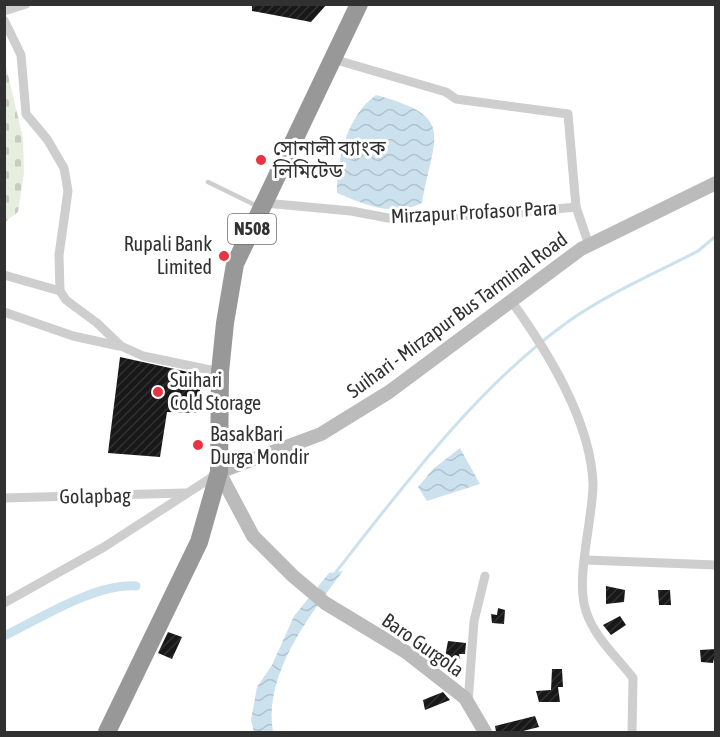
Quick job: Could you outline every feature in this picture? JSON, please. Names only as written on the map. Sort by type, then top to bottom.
[{"type":"highway","name":"N508","points":[[107,732],[199,542],[219,472],[220,372],[235,264],[359,4]]},
{"type":"street","points":[[4,11],[26,4]]},
{"type":"street","points":[[4,20],[21,55],[26,114],[47,139],[64,168],[68,191],[59,255],[60,291],[66,300],[97,323],[121,346]]},
{"type":"street","name":"Mirzapur Profasor Para","points":[[333,60],[446,92],[456,99],[568,114],[576,207],[589,245]]},
{"type":"street","name":"Suihari - Mirzapur Bus Tarminal Road","points":[[219,472],[321,434],[389,392],[589,245],[716,183]]},
{"type":"street","name":"Mirzapur Profasor Para","points":[[264,206],[351,211],[388,218],[505,214],[576,207]]},
{"type":"street","points":[[4,275],[60,291]]},
{"type":"street","points":[[512,302],[544,348],[588,449],[593,484],[587,544],[585,610],[597,634],[633,678],[632,732]]},
{"type":"street","points":[[4,312],[73,336],[121,346],[143,356],[220,372]]},
{"type":"street","points":[[4,603],[104,547],[219,472]]},
{"type":"street","name":"Baro Gurgola","points":[[219,472],[253,536],[325,603],[406,652],[468,703],[485,732]]},
{"type":"street","name":"Golapbag","points":[[4,498],[186,493]]},
{"type":"street","points":[[586,560],[716,565]]},
{"type":"street","points":[[468,703],[474,621],[485,576]]},
{"type":"lane","points":[[208,182],[264,206]]},
{"type":"green space","points":[[4,58],[23,138],[24,173],[18,212],[5,222]]},
{"type":"water","points":[[376,95],[419,111],[429,121],[434,131],[434,144],[422,203],[400,209],[379,208],[337,193],[339,166],[351,126],[366,104]]},
{"type":"water","points":[[460,448],[480,484],[427,501],[418,487],[433,469]]},
{"type":"water","points":[[343,571],[304,626],[282,667],[275,689],[272,710],[273,732],[254,732],[251,720],[257,687],[272,665],[294,616],[329,573]]},
{"type":"building","points":[[252,4],[327,4],[311,22],[252,11]]},
{"type":"building","name":"Suihari Cold Storage","points":[[120,357],[202,375],[197,413],[167,412],[160,457],[108,453]]},
{"type":"building","points":[[606,586],[625,590],[624,602],[606,604]]},
{"type":"building","points":[[658,590],[670,590],[671,605],[659,605]]},
{"type":"building","points":[[498,608],[505,610],[504,624],[492,623],[491,614],[497,615]]},
{"type":"building","points":[[620,616],[626,625],[611,635],[603,625]]},
{"type":"building","points":[[168,632],[182,637],[172,659],[158,653]]},
{"type":"building","points":[[448,641],[466,643],[465,654],[459,654],[460,659],[445,657]]},
{"type":"building","points":[[716,649],[713,663],[701,662],[700,650]]},
{"type":"building","points":[[552,669],[562,669],[563,687],[558,687],[560,702],[539,702],[536,691],[551,690]]},
{"type":"building","points":[[443,692],[450,700],[425,710],[423,700]]},
{"type":"building","points":[[535,716],[539,727],[519,732],[496,732],[495,726]]},
{"type":"waterway","points":[[336,572],[444,438],[474,405],[536,346],[584,311],[698,251],[716,236]]},
{"type":"waterway","points":[[4,636],[51,611],[86,596],[104,590],[136,586]]},
{"type":"place","name":"সোনালী ব্যাংক লিমিটেড","points":[[261,160]]},
{"type":"place","name":"Rupali Bank Limited","points":[[224,256]]},
{"type":"place","name":"Suihari Cold Storage","points":[[158,392]]},
{"type":"place","name":"BasakBari Durga Mondir","points":[[198,445]]}]
